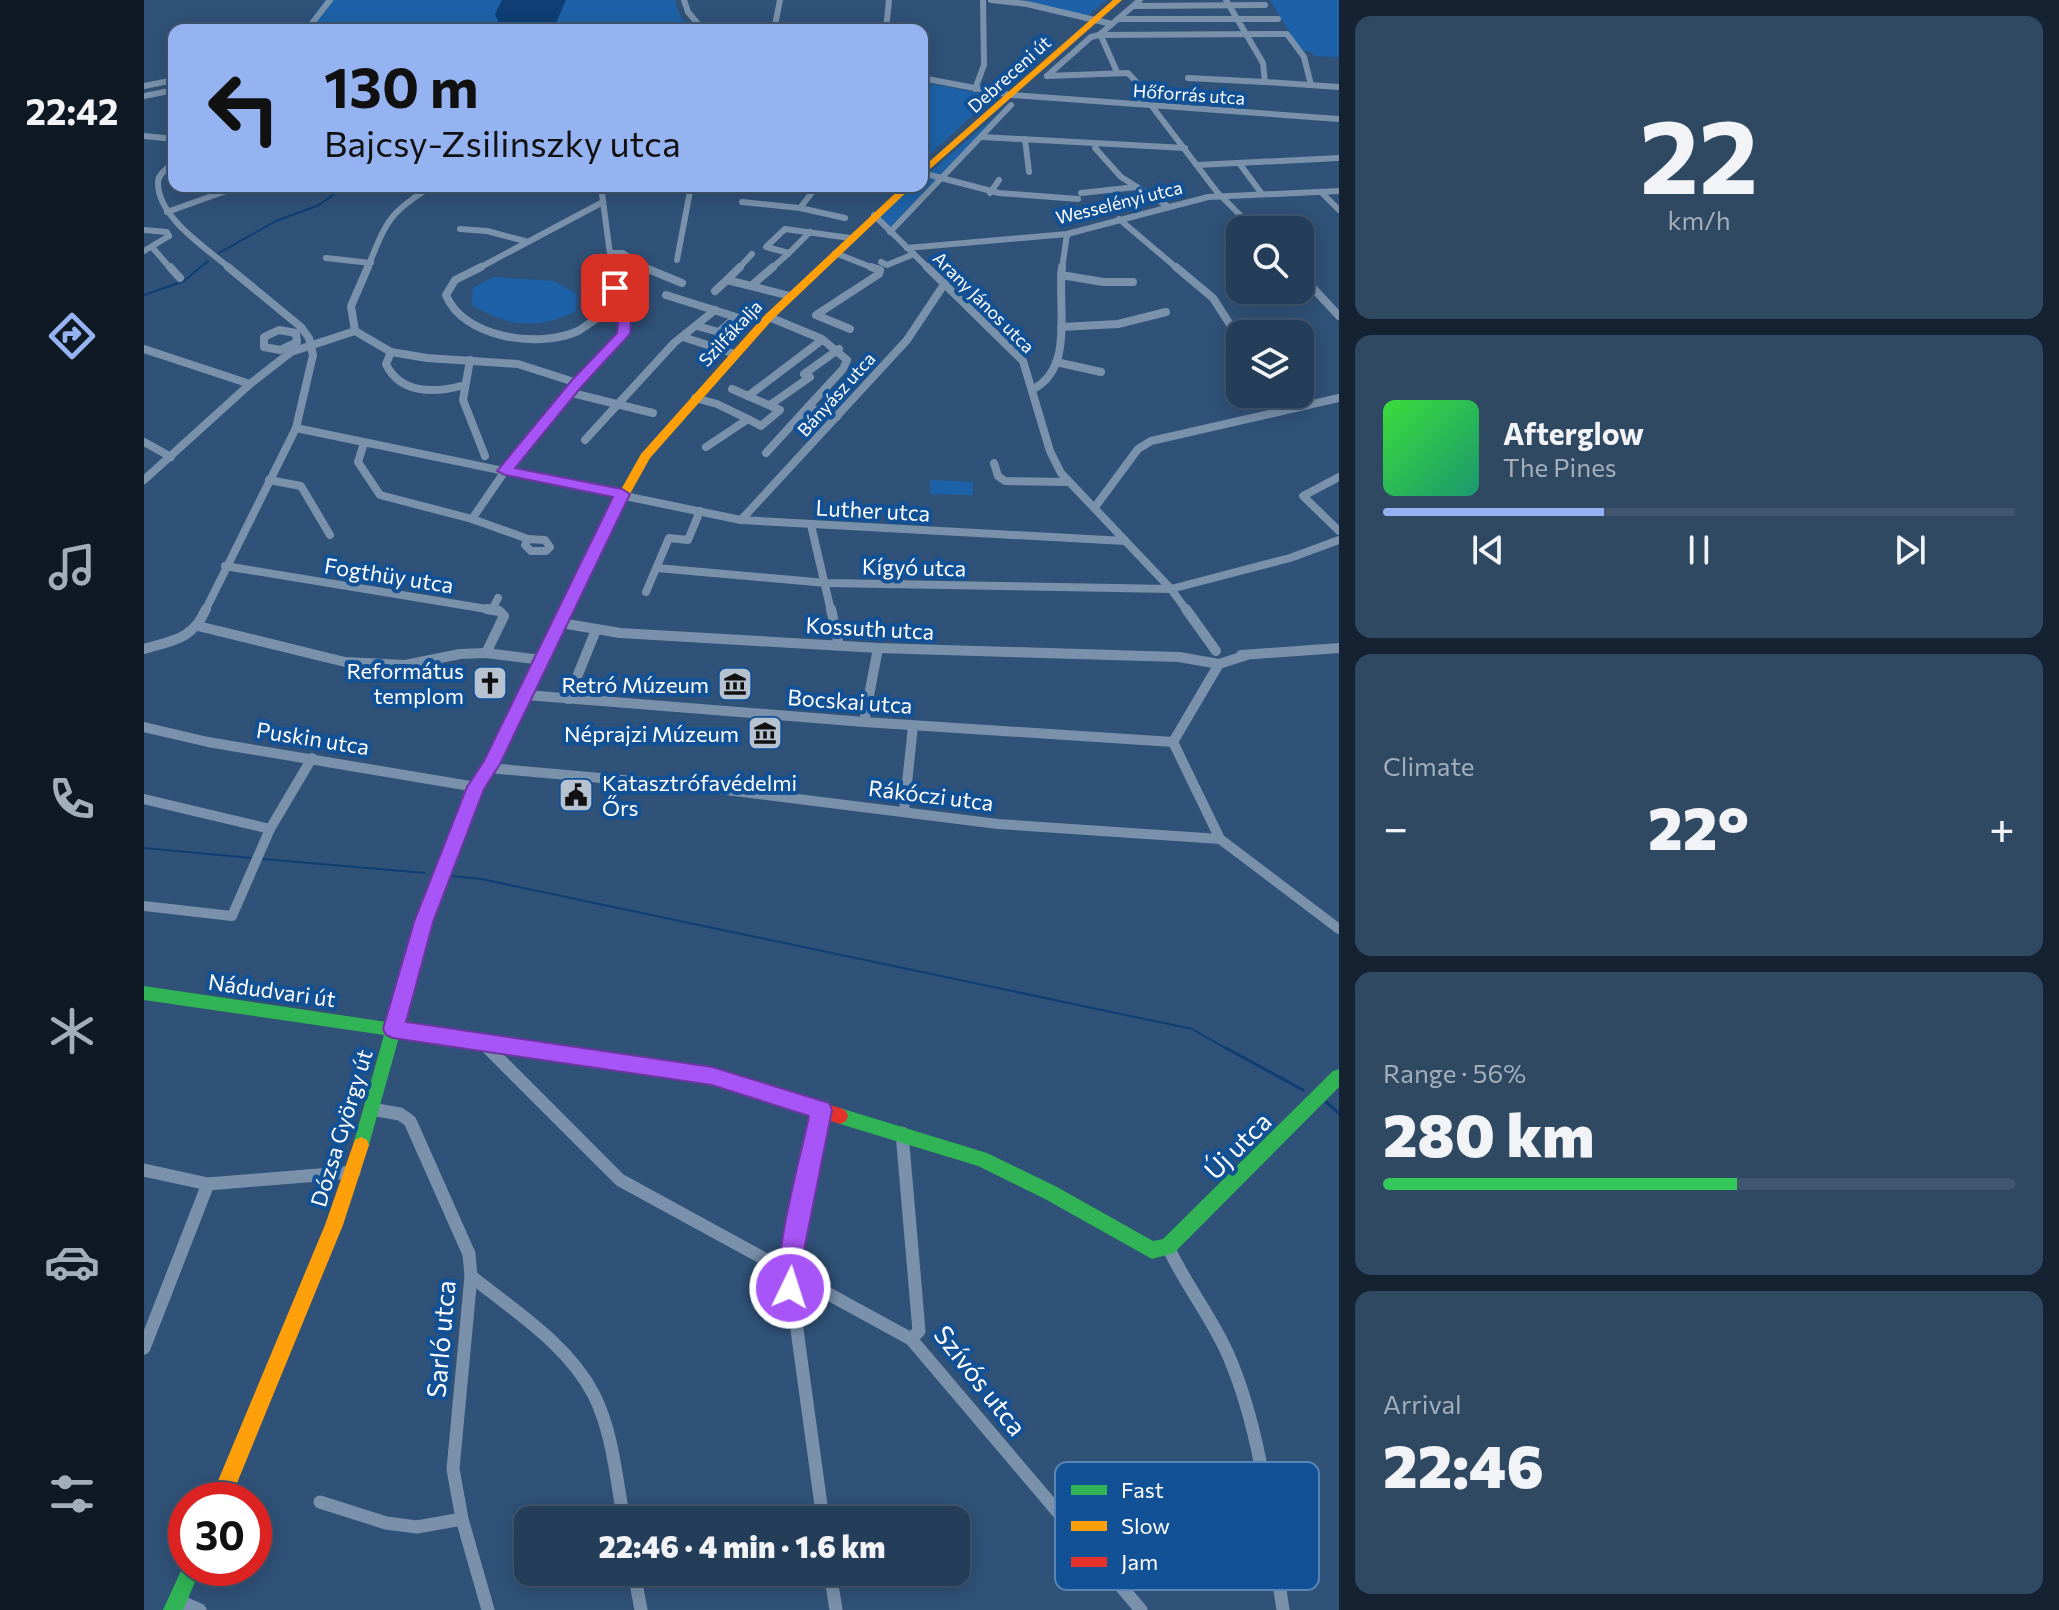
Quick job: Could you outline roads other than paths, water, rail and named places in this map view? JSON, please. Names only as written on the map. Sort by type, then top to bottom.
[{"type":"street","points":[[312,24],[330,0]]},
{"type":"street","points":[[684,0],[688,12],[698,24]]},
{"type":"street","points":[[775,24],[780,0]]},
{"type":"street","points":[[887,24],[889,0]]},
{"type":"street","points":[[975,89],[984,65],[983,0]]},
{"type":"street","points":[[991,0],[1027,4],[1098,31],[1287,34],[1304,57],[1311,85]]},
{"type":"street","name":"Debreceni út","points":[[928,168],[1008,97],[1098,31],[1118,0]]},
{"type":"street","points":[[1140,0],[1119,19],[1098,31],[1046,77],[1128,73],[1142,88],[1141,104]]},
{"type":"street","points":[[1134,6],[1228,2],[1265,5]]},
{"type":"street","points":[[1228,2],[1263,63],[1265,82]]},
{"type":"street","points":[[1119,19],[1278,19]]},
{"type":"street","points":[[1098,31],[1112,24]]},
{"type":"street","points":[[1098,31],[1117,72]]},
{"type":"street","points":[[1188,78],[1339,87]]},
{"type":"street","points":[[890,232],[982,137],[1008,97],[928,79]]},
{"type":"street","points":[[144,86],[168,81]]},
{"type":"street","points":[[147,96],[168,91]]},
{"type":"street","name":"Hőforrás utca","points":[[1008,97],[1028,93],[1036,96]]},
{"type":"street","points":[[147,96],[168,99]]},
{"type":"street","name":"Hőforrás utca","points":[[1008,97],[1036,96],[1339,119]]},
{"type":"street","points":[[1151,105],[1220,196],[1241,216]]},
{"type":"street","points":[[144,136],[168,138]]},
{"type":"street","points":[[982,137],[1185,148]]},
{"type":"street","points":[[1025,139],[1029,172]]},
{"type":"street","points":[[1096,144],[1095,148],[1109,165],[1136,187],[1169,207]]},
{"type":"street","points":[[1197,165],[1339,158]]},
{"type":"street","points":[[1239,163],[1262,194]]},
{"type":"street","points":[[144,649],[186,636],[198,626],[225,566],[296,428],[313,361],[312,344],[301,327],[175,224],[167,212],[158,182],[168,168]]},
{"type":"street","points":[[928,175],[990,193],[1052,200],[1136,187]]},
{"type":"street","points":[[990,193],[999,180]]},
{"type":"street","points":[[148,181],[158,182]]},
{"type":"street","name":"Wesselényi utca","points":[[881,262],[887,265],[910,251],[1067,234],[1220,196],[1339,191]]},
{"type":"street","points":[[167,212],[223,192]]},
{"type":"street","points":[[355,331],[351,306],[387,221],[402,205],[423,192]]},
{"type":"street","points":[[472,519],[505,471],[572,393],[577,383],[624,334],[625,322],[615,288],[602,192]]},
{"type":"street","points":[[677,260],[690,192]]},
{"type":"street","points":[[800,208],[812,192]]},
{"type":"street","points":[[877,213],[901,192]]},
{"type":"street","points":[[1321,192],[1339,210]]},
{"type":"street","points":[[603,202],[525,241],[450,284],[448,295],[451,311],[477,327],[512,339],[563,336],[597,319],[602,314],[607,288],[615,288]]},
{"type":"street","points":[[742,202],[773,203],[845,218]]},
{"type":"street","name":"Arany János utca","points":[[877,213],[890,232],[1019,355],[1026,367],[1053,458],[1068,482],[1171,589],[1214,657]]},
{"type":"street","name":"Szilfákalja","points":[[561,623],[622,494],[652,447],[769,317],[877,213]]},
{"type":"street","points":[[1119,219],[1213,298],[1227,320]]},
{"type":"street","points":[[175,224],[148,249],[180,278]]},
{"type":"street","points":[[460,229],[487,231],[525,241]]},
{"type":"street","points":[[789,253],[766,247],[785,229],[850,238]]},
{"type":"street","points":[[144,230],[166,234]]},
{"type":"street","points":[[751,286],[810,232]]},
{"type":"street","points":[[1033,389],[1046,383],[1056,362],[1061,327],[1061,275],[1067,234]]},
{"type":"street","points":[[611,253],[623,253],[652,273],[682,283]]},
{"type":"street","points":[[835,253],[880,270],[879,274],[816,315],[850,329]]},
{"type":"street","points":[[715,291],[752,254]]},
{"type":"street","points":[[326,258],[371,263]]},
{"type":"street","points":[[1061,275],[1103,282],[1133,282]]},
{"type":"street","points":[[727,280],[790,296]]},
{"type":"street","name":"Bányász utca","points":[[741,520],[907,340],[945,283]]},
{"type":"street","points":[[1314,289],[1339,316]]},
{"type":"street","points":[[666,295],[736,317],[719,332],[697,326]]},
{"type":"street","points":[[585,440],[683,337],[715,310]]},
{"type":"street","points":[[1061,327],[1118,324],[1166,312]]},
{"type":"street","points":[[766,453],[843,369],[847,360],[839,349],[769,317]]},
{"type":"street","points":[[144,480],[289,350],[355,331],[391,352],[427,358],[518,364],[577,383]]},
{"type":"street","points":[[683,337],[735,354]]},
{"type":"street","points":[[748,396],[822,340]]},
{"type":"street","points":[[144,349],[250,384]]},
{"type":"street","points":[[770,405],[810,377],[804,374],[839,349]]},
{"type":"street","points":[[391,352],[386,364],[388,371],[417,391],[433,393],[461,386]]},
{"type":"street","points":[[470,360],[461,386],[462,403],[485,456]]},
{"type":"street","points":[[1056,362],[1101,372]]},
{"type":"street","points":[[695,398],[717,404],[761,426],[780,410],[732,389]]},
{"type":"street","points":[[572,393],[653,413]]},
{"type":"street","points":[[1095,507],[1145,443],[1339,398]]},
{"type":"street","points":[[808,407],[837,417]]},
{"type":"street","points":[[706,447],[748,419]]},
{"type":"street","name":"Luther utca","points":[[296,428],[741,520],[1125,541]]},
{"type":"street","points":[[144,442],[171,457]]},
{"type":"street","points":[[364,443],[358,462],[380,495],[472,519],[528,539]]},
{"type":"street","points":[[994,463],[998,476],[1005,481],[1068,482]]},
{"type":"street","points":[[1339,477],[1303,496],[1339,531]]},
{"type":"street","points":[[269,480],[301,486],[330,535]]},
{"type":"street","points":[[646,592],[669,538],[688,540],[700,511]]},
{"type":"street","points":[[811,525],[839,645]]},
{"type":"street","name":"Kígyó utca","points":[[657,568],[826,583],[1171,589],[1290,558],[1339,540]]},
{"type":"street","name":"Fogthüy utca","points":[[225,566],[491,610]]},
{"type":"street","points":[[486,653],[504,616],[491,610],[498,598]]},
{"type":"street","name":"Kossuth utca","points":[[561,623],[596,630],[878,648],[1179,657],[1337,650]]},
{"type":"street","name":"Dózsa György út","points":[[227,1482],[354,1172],[423,922],[476,787],[490,766],[561,623]]},
{"type":"street","points":[[198,626],[345,662],[387,666],[486,653],[542,660]]},
{"type":"street","points":[[568,699],[596,630]]},
{"type":"street","points":[[864,722],[878,648]]},
{"type":"street","points":[[1214,657],[1211,678],[1173,742],[1220,839],[1339,929]]},
{"type":"street","name":"Bocskai utca","points":[[526,695],[913,726],[1173,742]]},
{"type":"street","points":[[904,812],[913,726]]},
{"type":"street","name":"Puskin utca","points":[[144,727],[208,742],[476,787]]},
{"type":"street","points":[[144,906],[232,916],[270,829],[312,758]]},
{"type":"street","name":"Rákóczi utca","points":[[490,766],[702,787],[998,824],[1220,839]]},
{"type":"street","points":[[144,799],[270,829]]},
{"type":"street","name":"Nádudvari út","points":[[144,993],[712,1076],[902,1133],[1011,1172],[1137,1244],[1152,1250],[1168,1247]]},
{"type":"street","points":[[485,1045],[620,1180],[911,1339]]},
{"type":"street","name":"Új utca","points":[[1168,1247],[1339,1076]]},
{"type":"street","name":"Sarló utca","points":[[371,1109],[400,1114],[410,1121],[466,1243],[471,1276],[453,1469],[462,1519],[488,1610]]},
{"type":"street","points":[[821,1110],[789,1271],[821,1506]]},
{"type":"street","name":"Szívós utca","points":[[902,1133],[919,1331],[911,1339],[1055,1509]]},
{"type":"street","points":[[144,1170],[208,1184],[354,1172]]},
{"type":"street","points":[[144,1348],[208,1184]]},
{"type":"street","points":[[1168,1247],[1214,1324],[1241,1388],[1257,1462]]},
{"type":"street","points":[[471,1276],[563,1354],[588,1384],[601,1413],[621,1506]]},
{"type":"street","points":[[320,1502],[417,1527],[462,1519]]},
{"type":"street","points":[[183,1586],[175,1605],[200,1610]]},
{"type":"street","points":[[637,1586],[641,1610]]},
{"type":"street","points":[[832,1586],[836,1610]]},
{"type":"street","name":"Szívós utca","points":[[1124,1590],[1141,1610]]},
{"type":"street","points":[[1280,1590],[1283,1610]]},
{"type":"waterway","points":[[219,253],[276,221],[319,205],[337,192]]},
{"type":"waterway","points":[[144,295],[184,281],[208,261]]},
{"type":"waterway","points":[[144,848],[252,858]]},
{"type":"waterway","points":[[263,859],[425,873]]},
{"type":"waterway","points":[[452,876],[481,879],[1192,1029],[1229,1050]]},
{"type":"waterway","points":[[1226,1048],[1303,1090]]},
{"type":"waterway","points":[[1326,1102],[1339,1113]]},
{"type":"place","name":"Református templom","points":[[490,683]]},
{"type":"place","name":"Retró Múzeum","points":[[735,684]]},
{"type":"place","name":"Néprajzi Múzeum","points":[[765,733]]},
{"type":"place","name":"Katasztrófavédelmi Őrs","points":[[576,795]]}]
